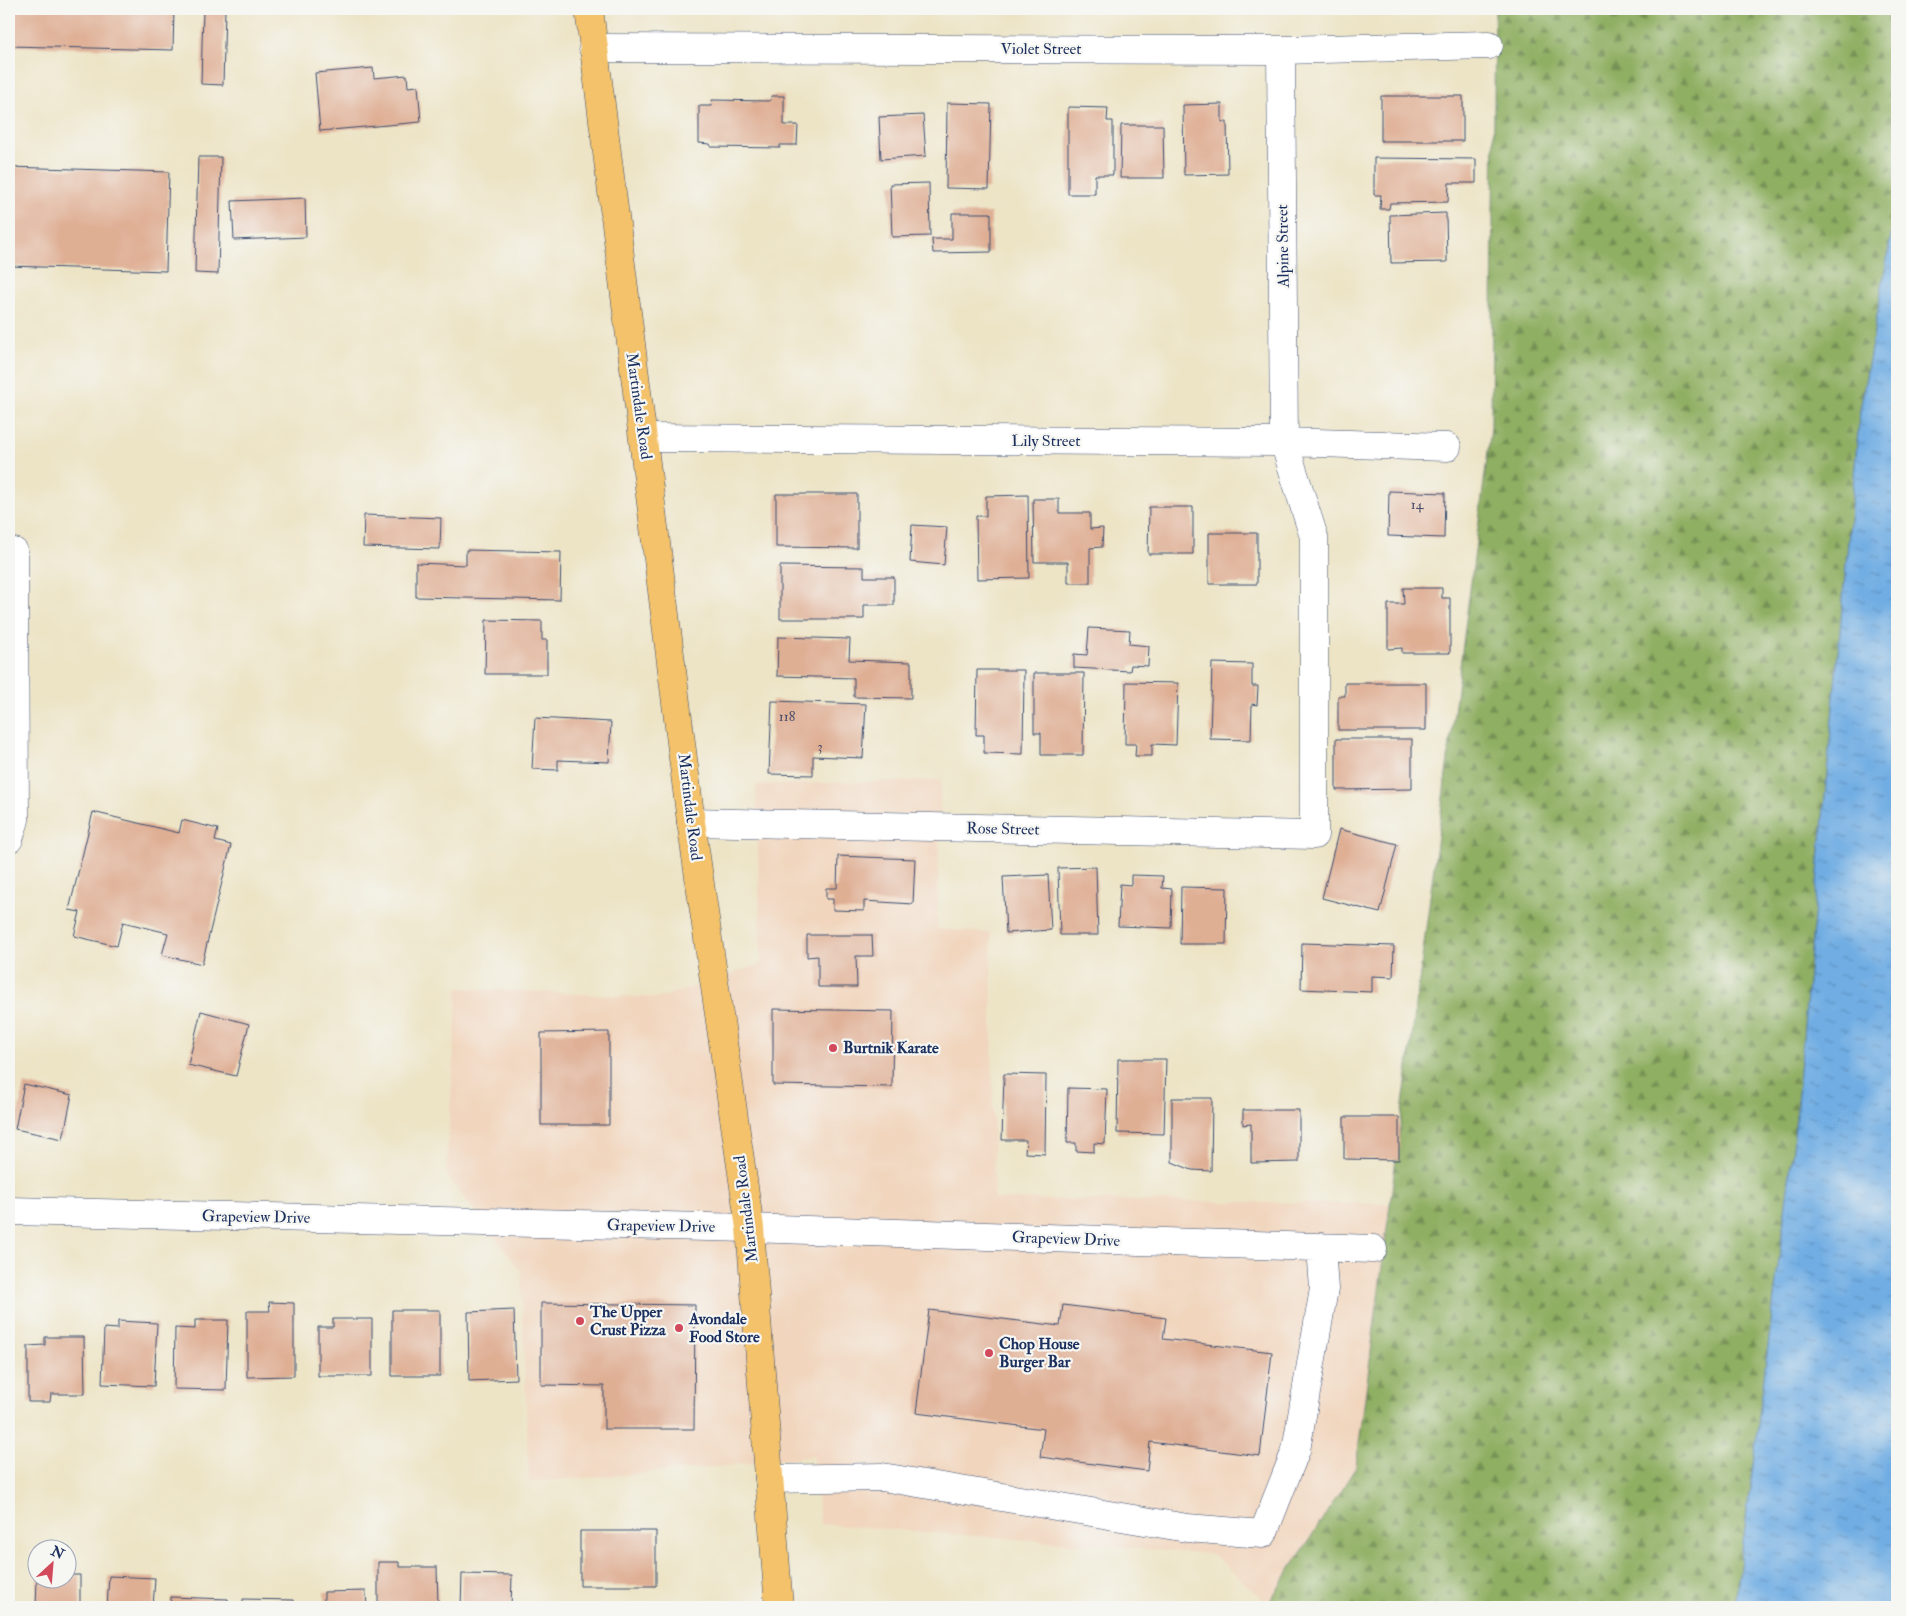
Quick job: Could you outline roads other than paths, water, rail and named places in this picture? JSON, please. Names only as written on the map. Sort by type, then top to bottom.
[{"type":"main road","name":"Martindale Road","points":[[588,9],[644,438],[691,822],[750,1228],[778,1607]]},
{"type":"street","name":"Violet Street","points":[[593,48],[1281,50],[1489,45]]},
{"type":"street","name":"Alpine Street","points":[[1281,50],[1284,442],[1314,537],[1314,835]]},
{"type":"street","name":"Lily Street","points":[[644,438],[1284,442],[1447,447]]},
{"type":"street","points":[[9,839],[15,820],[14,552]]},
{"type":"street","name":"Rose Street","points":[[691,822],[1314,835]]},
{"type":"street","name":"Grapeview Drive","points":[[9,1211],[750,1228],[1373,1249]]},
{"type":"street","points":[[769,1479],[882,1477],[1188,1528],[1263,1534],[1296,1450],[1324,1288],[1321,1247]]},
{"type":"water","points":[[1897,203],[1897,1607],[1735,1607],[1793,1149],[1860,411]]},
{"type":"place","name":"Burtnik Karate","points":[[833,1048]]},
{"type":"place","name":"The Upper Crust Pizza","points":[[580,1321]]},
{"type":"place","name":"Avondale Food Store","points":[[679,1328]]},
{"type":"place","name":"Chop House Burger Bar","points":[[989,1353]]}]
